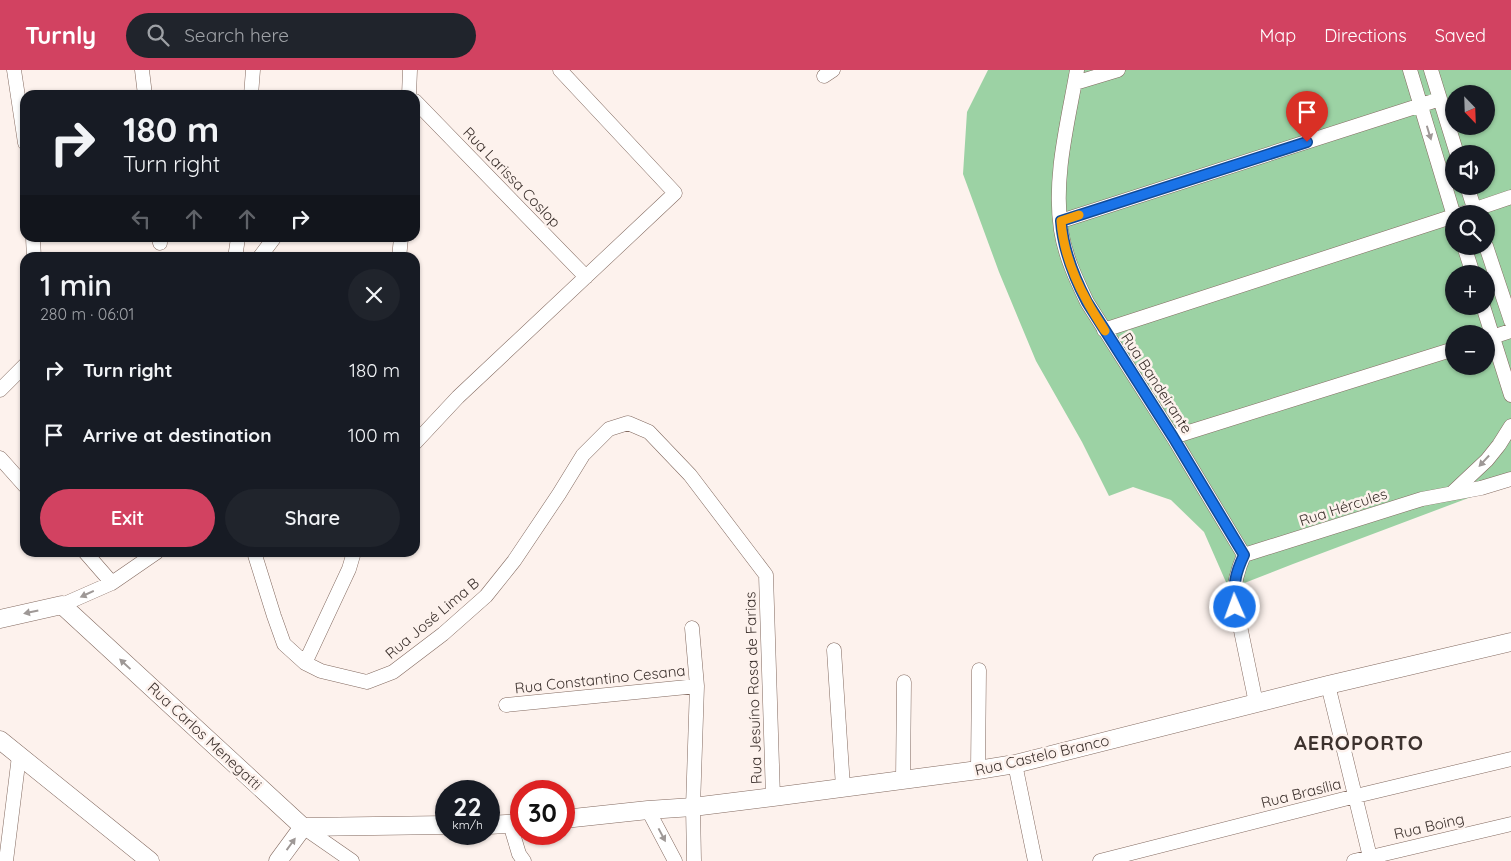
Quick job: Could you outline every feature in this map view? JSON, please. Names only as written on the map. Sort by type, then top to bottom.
[{"type":"street","points":[[14,70],[20,110]]},
{"type":"street","points":[[142,70],[144,90]]},
{"type":"street","points":[[251,90],[253,70]]},
{"type":"street","points":[[409,90],[410,70]]},
{"type":"street","points":[[420,439],[458,397],[675,194],[560,70]]},
{"type":"street","points":[[1076,77],[1118,70]]},
{"type":"street","points":[[1410,70],[1451,205]]},
{"type":"street","points":[[1431,70],[1454,145]]},
{"type":"street","name":"Rua Bandeirante","points":[[1076,77],[1060,179],[1059,205],[1067,255],[1076,279],[1104,330],[1173,437],[1244,555]]},
{"type":"street","points":[[1061,221],[1440,99]]},
{"type":"street","name":"Rua Larissa Coslop","points":[[420,105],[586,277]]},
{"type":"street","points":[[1489,205],[1511,197]]},
{"type":"street","points":[[1104,330],[1445,219]]},
{"type":"street","points":[[1489,255],[1511,320]]},
{"type":"street","points":[[1495,336],[1511,331]]},
{"type":"street","points":[[1495,352],[1511,395]]},
{"type":"street","points":[[1173,437],[1445,353]]},
{"type":"street","points":[[0,390],[20,370]]},
{"type":"street","name":"Rua José Lima B","points":[[256,557],[284,644],[305,663],[321,671],[367,682],[394,672],[443,634],[486,596],[514,561],[583,455],[609,429],[628,423]]},
{"type":"street","name":"Rua Jesuíno Rosa de Farias","points":[[628,423],[649,432],[690,475],[766,575],[773,797]]},
{"type":"street","points":[[1453,492],[1487,460],[1511,426]]},
{"type":"street","points":[[0,458],[20,480]]},
{"type":"street","name":"Rua Hércules","points":[[1244,555],[1422,499],[1481,488],[1511,479]]},
{"type":"street","points":[[1244,555],[1237,570],[1234,583],[1234,597],[1256,703]]},
{"type":"street","points":[[90,557],[112,582]]},
{"type":"street","points":[[0,619],[62,606],[112,582],[150,557]]},
{"type":"street","points":[[305,663],[352,557]]},
{"type":"street","name":"Rua Carlos Menegatti","points":[[62,606],[303,827],[352,861]]},
{"type":"street","points":[[692,628],[697,686],[693,807],[694,861]]},
{"type":"street","name":"Rua Castelo Branco","points":[[575,818],[693,807],[1015,764],[1328,685],[1511,642]]},
{"type":"street","points":[[834,650],[842,787]]},
{"type":"street","points":[[978,770],[979,670]]},
{"type":"street","points":[[903,780],[904,682]]},
{"type":"street","points":[[1328,685],[1370,857]]},
{"type":"street","name":"Rua Constantino Cesana","points":[[506,705],[697,686]]},
{"type":"street","points":[[0,740],[150,861]]},
{"type":"street","points":[[6,861],[20,756]]},
{"type":"street","name":"Rua Brasília","points":[[1100,861],[1511,759]]},
{"type":"street","points":[[1015,764],[1035,861]]},
{"type":"street","points":[[648,810],[675,861]]},
{"type":"street","name":"Rua Boing","points":[[1354,861],[1511,824]]},
{"type":"street","points":[[278,861],[303,827],[435,825]]},
{"type":"street","points":[[518,845],[519,854],[524,861]]},
{"type":"green space","points":[[988,70],[1511,70],[1511,482],[1229,589],[1204,532],[1171,500],[1133,487],[1109,496],[1082,442],[1036,361],[999,272],[963,174],[967,112]]},
{"type":"slow traffic","points":[[1079,215],[1061,221],[1061,230],[1067,255],[1076,279],[1087,302],[1105,331]]},
{"type":"district","name":"AEROPORTO","points":[[1359,742]]},
{"type":"route","points":[[1235,607],[1234,583],[1237,570],[1244,555],[1173,437],[1087,302],[1067,255],[1061,230],[1061,221],[1307,142]]}]
